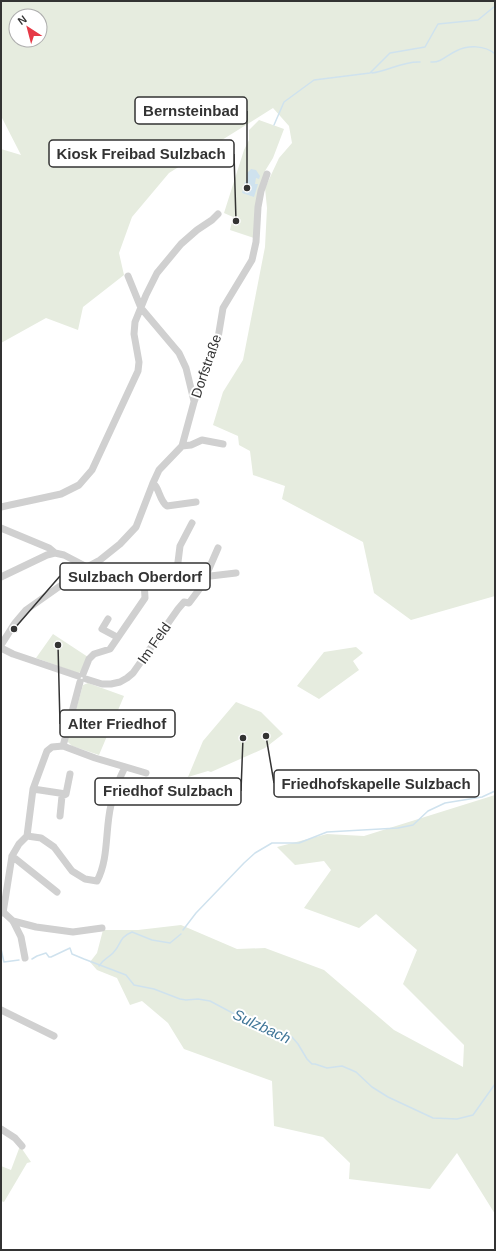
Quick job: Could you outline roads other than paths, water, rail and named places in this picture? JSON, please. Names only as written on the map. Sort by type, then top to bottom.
[{"type":"street","name":"Dorfstraße","points":[[1,647],[15,623],[26,610],[87,567],[100,560],[120,544],[136,527],[159,470],[182,446],[194,402],[218,338],[223,308],[252,260],[256,242],[258,207],[267,174]]},
{"type":"street","points":[[1,507],[61,494],[79,485],[92,470],[138,371],[139,362],[134,334],[135,322],[157,273],[181,244],[218,214]]},
{"type":"street","points":[[128,276],[141,308],[179,353],[186,368],[194,402]]},
{"type":"street","name":"Dorfstraße","points":[[182,446],[191,445],[202,440],[223,444]]},
{"type":"street","points":[[153,483],[156,486],[162,503],[167,506],[196,502]]},
{"type":"street","points":[[176,578],[180,546],[192,523]]},
{"type":"street","points":[[1,528],[49,548],[55,553]]},
{"type":"street","points":[[207,576],[218,548]]},
{"type":"street","points":[[1,577],[47,555],[55,553],[64,554],[87,567],[97,576],[105,577],[131,569],[185,579],[236,573]]},
{"type":"street","points":[[63,746],[82,677],[89,659],[94,654],[110,649],[145,598],[144,580],[147,573]]},
{"type":"street","name":"Im Feld","points":[[82,677],[102,684],[120,682],[127,678],[133,673],[178,609],[184,602],[189,603],[207,576]]},
{"type":"street","points":[[108,619],[102,629],[117,637]]},
{"type":"street","points":[[1,647],[13,654],[82,677]]},
{"type":"street","points":[[102,928],[73,932],[36,928],[13,921],[2,912],[12,856],[19,844],[27,836],[33,789],[47,751],[52,746],[63,746],[146,774]]},
{"type":"street","points":[[27,836],[41,838],[54,847],[72,871],[85,879],[97,881],[104,857],[111,805],[125,767]]},
{"type":"street","points":[[60,816],[62,796],[66,794],[70,774]]},
{"type":"street","points":[[33,789],[66,794]]},
{"type":"street","points":[[12,856],[57,892]]},
{"type":"street","points":[[13,921],[21,937],[26,958]]},
{"type":"street","points":[[1,1010],[54,1036]]},
{"type":"street","points":[[1,1130],[15,1138],[22,1146]]},
{"type":"water","points":[[251,169],[256,170],[260,176],[259,179],[256,178],[255,184],[258,184],[254,197],[242,193],[246,182],[247,173]]},
{"type":"waterway","points":[[274,125],[284,102],[314,80],[370,73],[390,53],[425,47],[438,24],[478,20],[495,6]]},
{"type":"waterway","points":[[431,62],[438,61],[461,49],[471,47],[486,49],[495,54]]},
{"type":"waterway","points":[[372,73],[408,63],[420,62]]},
{"type":"waterway","points":[[183,930],[196,913],[244,863],[255,853],[272,843],[299,843],[327,832],[398,828],[413,825],[428,811],[445,803],[482,797],[495,791]]},
{"type":"waterway","points":[[99,966],[116,950],[122,939],[132,932],[152,940],[170,943],[181,934]]},
{"type":"waterway","name":"Sulzbach","points":[[32,959],[46,953],[49,957],[51,957],[70,948],[72,954],[126,975],[134,985],[154,989],[180,999],[210,1001],[257,1026],[292,1037],[312,1064],[327,1068],[342,1066],[356,1072],[372,1087],[388,1097],[433,1118],[457,1119],[473,1115],[495,1084]]},
{"type":"waterway","points":[[1,949],[4,962],[19,960]]},
{"type":"place","name":"Bernsteinbad","points":[[247,188]]},
{"type":"place","name":"Kiosk Freibad Sulzbach","points":[[236,221]]},
{"type":"place","name":"Sulzbach Oberdorf","points":[[14,629]]},
{"type":"place","name":"Alter Friedhof","points":[[58,645]]},
{"type":"place","name":"Friedhofskapelle Sulzbach","points":[[266,736]]},
{"type":"place","name":"Friedhof Sulzbach","points":[[243,738]]}]
